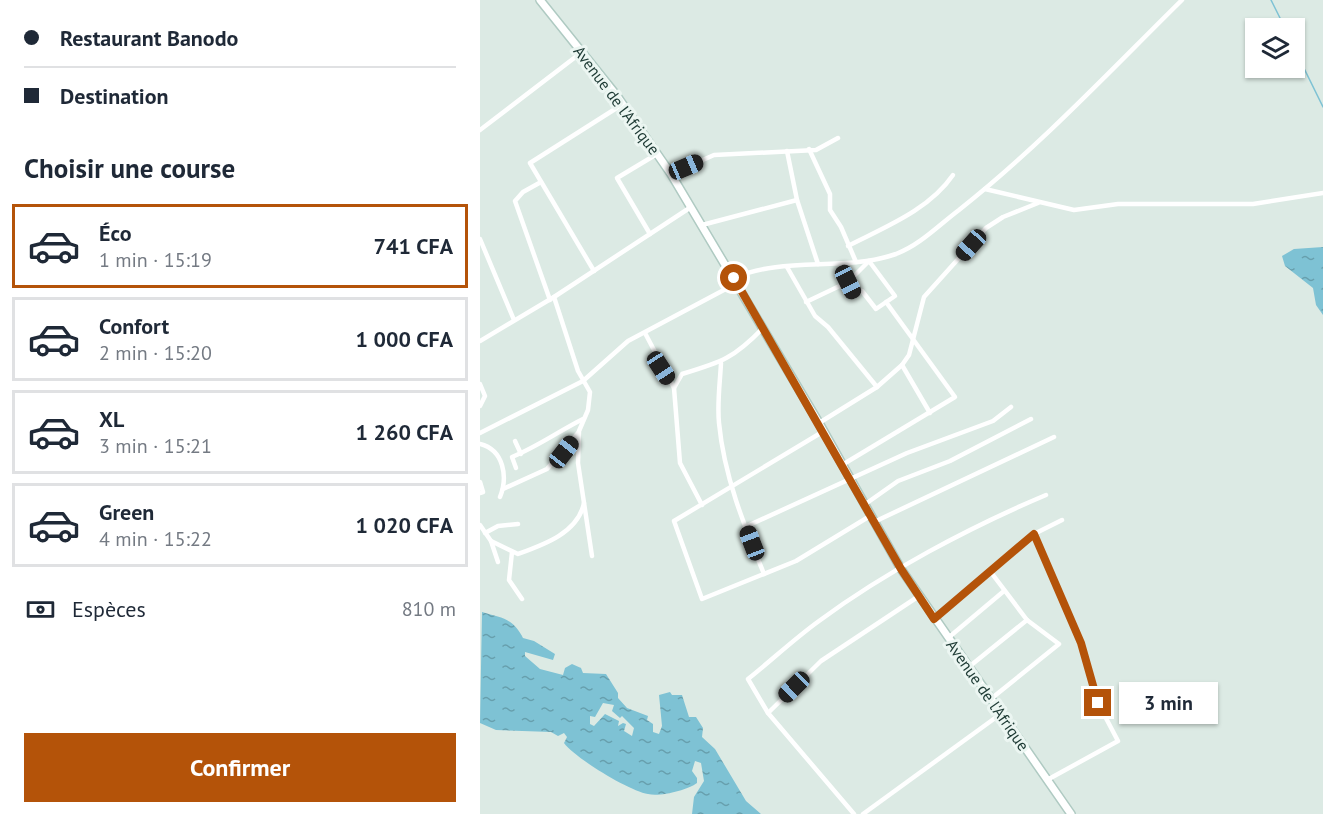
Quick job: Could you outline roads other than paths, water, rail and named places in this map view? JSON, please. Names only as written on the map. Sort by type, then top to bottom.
[{"type":"main road","name":"Avenue de l'Afrique","points":[[540,0],[622,104],[671,174],[819,423],[901,569],[1071,814]]},
{"type":"street","points":[[480,434],[583,381],[628,341],[753,270],[869,261],[914,245],[985,189],[1072,111],[1182,0]]},
{"type":"street","points":[[480,130],[582,52]]},
{"type":"street","points":[[594,271],[530,163],[622,104]]},
{"type":"street","points":[[671,174],[714,155],[816,150],[838,138]]},
{"type":"street","points":[[809,149],[830,194],[830,210],[856,262]]},
{"type":"street","points":[[787,151],[797,200],[818,264]]},
{"type":"street","points":[[650,234],[617,178],[657,154]]},
{"type":"street","points":[[848,246],[896,222],[941,192],[953,175]]},
{"type":"street","points":[[541,182],[524,192],[515,201],[583,381],[590,392],[590,402],[579,431],[578,463],[592,556]]},
{"type":"street","points":[[985,189],[1084,210],[1118,204],[1253,204],[1323,193]]},
{"type":"street","points":[[702,225],[797,200]]},
{"type":"street","points":[[819,423],[877,387],[902,365],[909,355],[924,297],[986,228],[1003,217],[1039,202]]},
{"type":"street","points":[[480,341],[552,298],[691,207]]},
{"type":"street","points":[[480,239],[514,320]]},
{"type":"street","points":[[806,302],[848,282],[869,261]]},
{"type":"street","points":[[848,282],[853,294],[862,291],[876,309],[895,296],[869,261]]},
{"type":"street","points":[[787,267],[815,316],[828,327],[877,387]]},
{"type":"street","points":[[842,465],[955,397],[886,302]]},
{"type":"street","points":[[674,388],[682,374],[721,363],[736,355],[763,328]]},
{"type":"street","points":[[645,333],[674,388],[680,463],[702,505]]},
{"type":"street","points":[[721,363],[718,422],[731,488],[764,574]]},
{"type":"street","points":[[902,365],[930,413]]},
{"type":"street","points":[[480,384],[486,396],[480,406]]},
{"type":"street","points":[[746,527],[907,453],[993,420],[1011,407]]},
{"type":"street","points":[[516,468],[512,457],[583,419]]},
{"type":"street","points":[[864,505],[898,481],[975,449],[1031,419]]},
{"type":"street","points":[[503,489],[547,469],[579,431]]},
{"type":"street","points":[[824,432],[674,521],[702,599],[796,561],[872,519],[1054,437]]},
{"type":"street","points":[[515,441],[521,454]]},
{"type":"street","points":[[480,444],[494,452],[502,464],[505,476],[500,497]]},
{"type":"street","points":[[480,482],[483,492],[480,494]]},
{"type":"street","points":[[854,814],[768,713],[748,679],[819,621],[901,569],[978,525],[1046,495]]},
{"type":"street","points":[[490,541],[518,554],[550,542],[577,518],[585,498]]},
{"type":"street","points":[[496,518],[498,526]]},
{"type":"street","points":[[934,619],[1034,534],[1062,520]]},
{"type":"street","points":[[485,533],[498,526],[518,524]]},
{"type":"street","points":[[480,525],[490,541],[498,562]]},
{"type":"street","points":[[1034,534],[1081,643],[1098,703],[1118,741],[1047,780]]},
{"type":"street","points":[[512,552],[509,580],[522,598]]},
{"type":"street","points":[[990,571],[1027,620],[1059,644],[992,698]]},
{"type":"street","points":[[948,638],[1005,591]]},
{"type":"street","points":[[768,713],[821,661],[919,596]]},
{"type":"street","points":[[970,666],[1027,620]]},
{"type":"street","points":[[863,814],[1002,712]]},
{"type":"water","points":[[1323,247],[1323,315],[1316,305],[1313,288],[1285,266],[1282,256],[1294,249]]},
{"type":"water","points":[[482,612],[506,620],[515,626],[523,638],[534,641],[555,654],[553,660],[525,652],[525,656],[540,669],[563,675],[565,668],[572,664],[581,668],[583,673],[606,674],[618,693],[618,698],[627,708],[648,716],[647,720],[653,724],[653,732],[659,734],[662,726],[659,695],[670,692],[672,695],[682,695],[689,717],[696,717],[703,728],[702,737],[715,749],[746,801],[761,814],[692,814],[694,797],[704,781],[701,763],[695,761],[692,771],[697,778],[697,783],[674,792],[659,795],[648,794],[628,787],[590,765],[564,743],[567,737],[564,733],[558,736],[551,732],[496,730],[480,723]],"holes":[[[603,703],[614,705],[612,711],[620,718],[622,716],[634,728],[632,736],[624,731],[626,724],[618,726],[619,721],[605,714],[594,726],[590,724],[590,716],[595,717]]]},
{"type":"waterway","points":[[1271,0],[1280,18]]},
{"type":"waterway","points":[[1305,70],[1323,107]]}]
